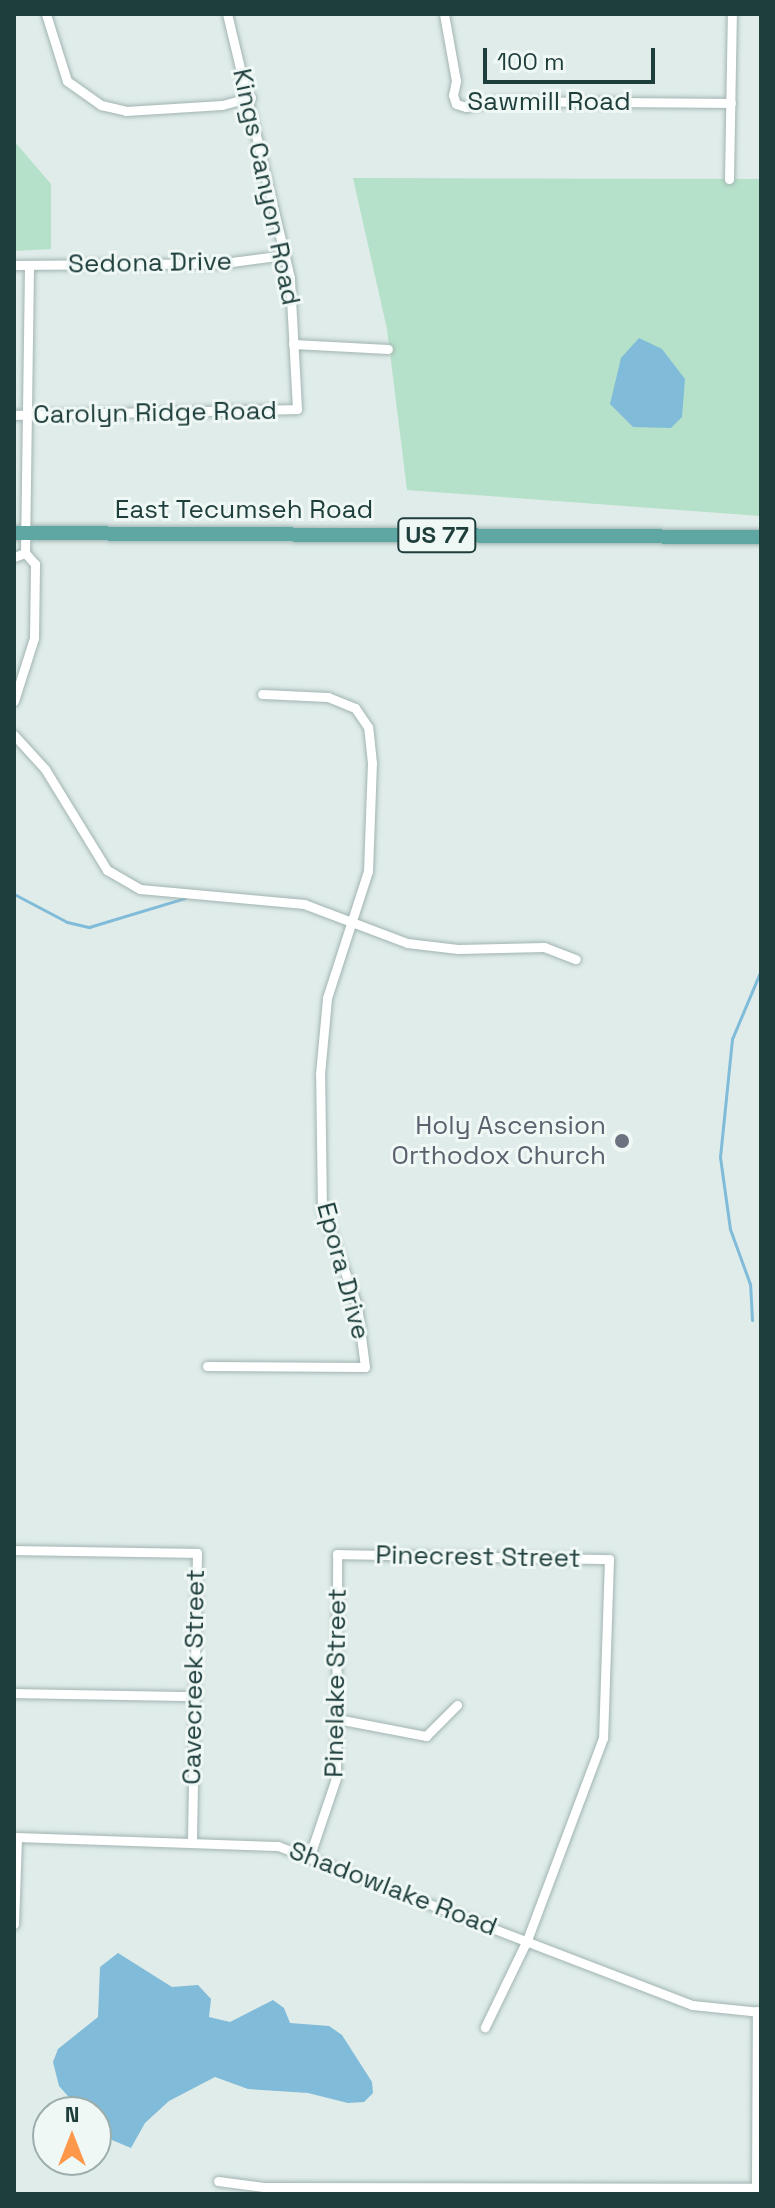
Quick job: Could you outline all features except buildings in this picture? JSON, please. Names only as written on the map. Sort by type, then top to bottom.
[{"type":"main road","name":"East Tecumseh Road","points":[[20,533],[761,537]]},
{"type":"street","points":[[46,14],[67,81],[101,105],[126,111],[222,105],[251,97]]},
{"type":"street","name":"Kings Canyon Road","points":[[227,14],[251,97],[285,255],[297,409]]},
{"type":"street","name":"Sawmill Road","points":[[444,14],[456,81],[453,95],[456,104],[466,107],[494,101],[731,103]]},
{"type":"street","points":[[729,179],[732,14]]},
{"type":"street","name":"Sedona Drive","points":[[14,265],[224,263],[285,255]]},
{"type":"street","points":[[14,701],[34,638],[35,564],[25,553],[20,533],[27,415],[29,265]]},
{"type":"street","points":[[293,344],[388,349]]},
{"type":"street","name":"Carolyn Ridge Road","points":[[14,415],[297,409]]},
{"type":"street","points":[[14,557],[25,553]]},
{"type":"street","points":[[262,694],[328,697],[355,708],[368,727],[372,763],[368,871],[351,925]]},
{"type":"street","points":[[14,735],[39,761],[107,870],[140,889],[304,904],[351,925],[407,943],[458,949],[544,947],[576,959]]},
{"type":"street","name":"Epora Drive","points":[[207,1366],[365,1367],[357,1305],[322,1209],[321,1027],[351,925]]},
{"type":"street","name":"Cavecreek Street","points":[[14,1550],[197,1553],[192,1840]]},
{"type":"street","name":"Pinelake Street","points":[[310,1855],[334,1792],[337,1554]]},
{"type":"street","name":"Pinecrest Street","points":[[337,1554],[609,1559],[603,1738],[527,1940]]},
{"type":"street","points":[[14,1693],[193,1696]]},
{"type":"street","points":[[337,1719],[426,1736],[457,1705]]},
{"type":"street","points":[[14,1924],[15,1837]]},
{"type":"street","name":"Shadowlake Road","points":[[15,1837],[259,1843],[310,1855],[692,2005],[760,2011]]},
{"type":"street","points":[[485,2027],[527,1940]]},
{"type":"street","points":[[218,2181],[264,2187],[436,2191],[756,2188],[760,2011]]},
{"type":"green space","points":[[14,141],[51,184],[51,249],[14,251]]},
{"type":"green space","points":[[353,178],[761,179],[761,516],[407,490],[387,329]]},
{"type":"water","points":[[639,338],[662,349],[685,379],[682,417],[671,428],[633,427],[610,404],[621,358]]},
{"type":"water","points":[[118,1953],[172,1987],[198,1985],[211,1999],[209,2017],[230,2022],[273,2000],[284,2008],[290,2023],[329,2026],[342,2035],[372,2082],[373,2093],[364,2102],[348,2103],[308,2093],[248,2089],[215,2077],[169,2101],[145,2123],[131,2148],[112,2140],[112,2096],[68,2096],[59,2086],[53,2062],[58,2049],[98,2017],[100,1967]]},
{"type":"waterway","points":[[14,894],[67,922],[89,927],[185,898]]},
{"type":"waterway","points":[[752,1320],[750,1284],[730,1229],[720,1157],[732,1039],[761,970]]},
{"type":"place","name":"Holy Ascension Orthodox Church","points":[[622,1141]]}]
